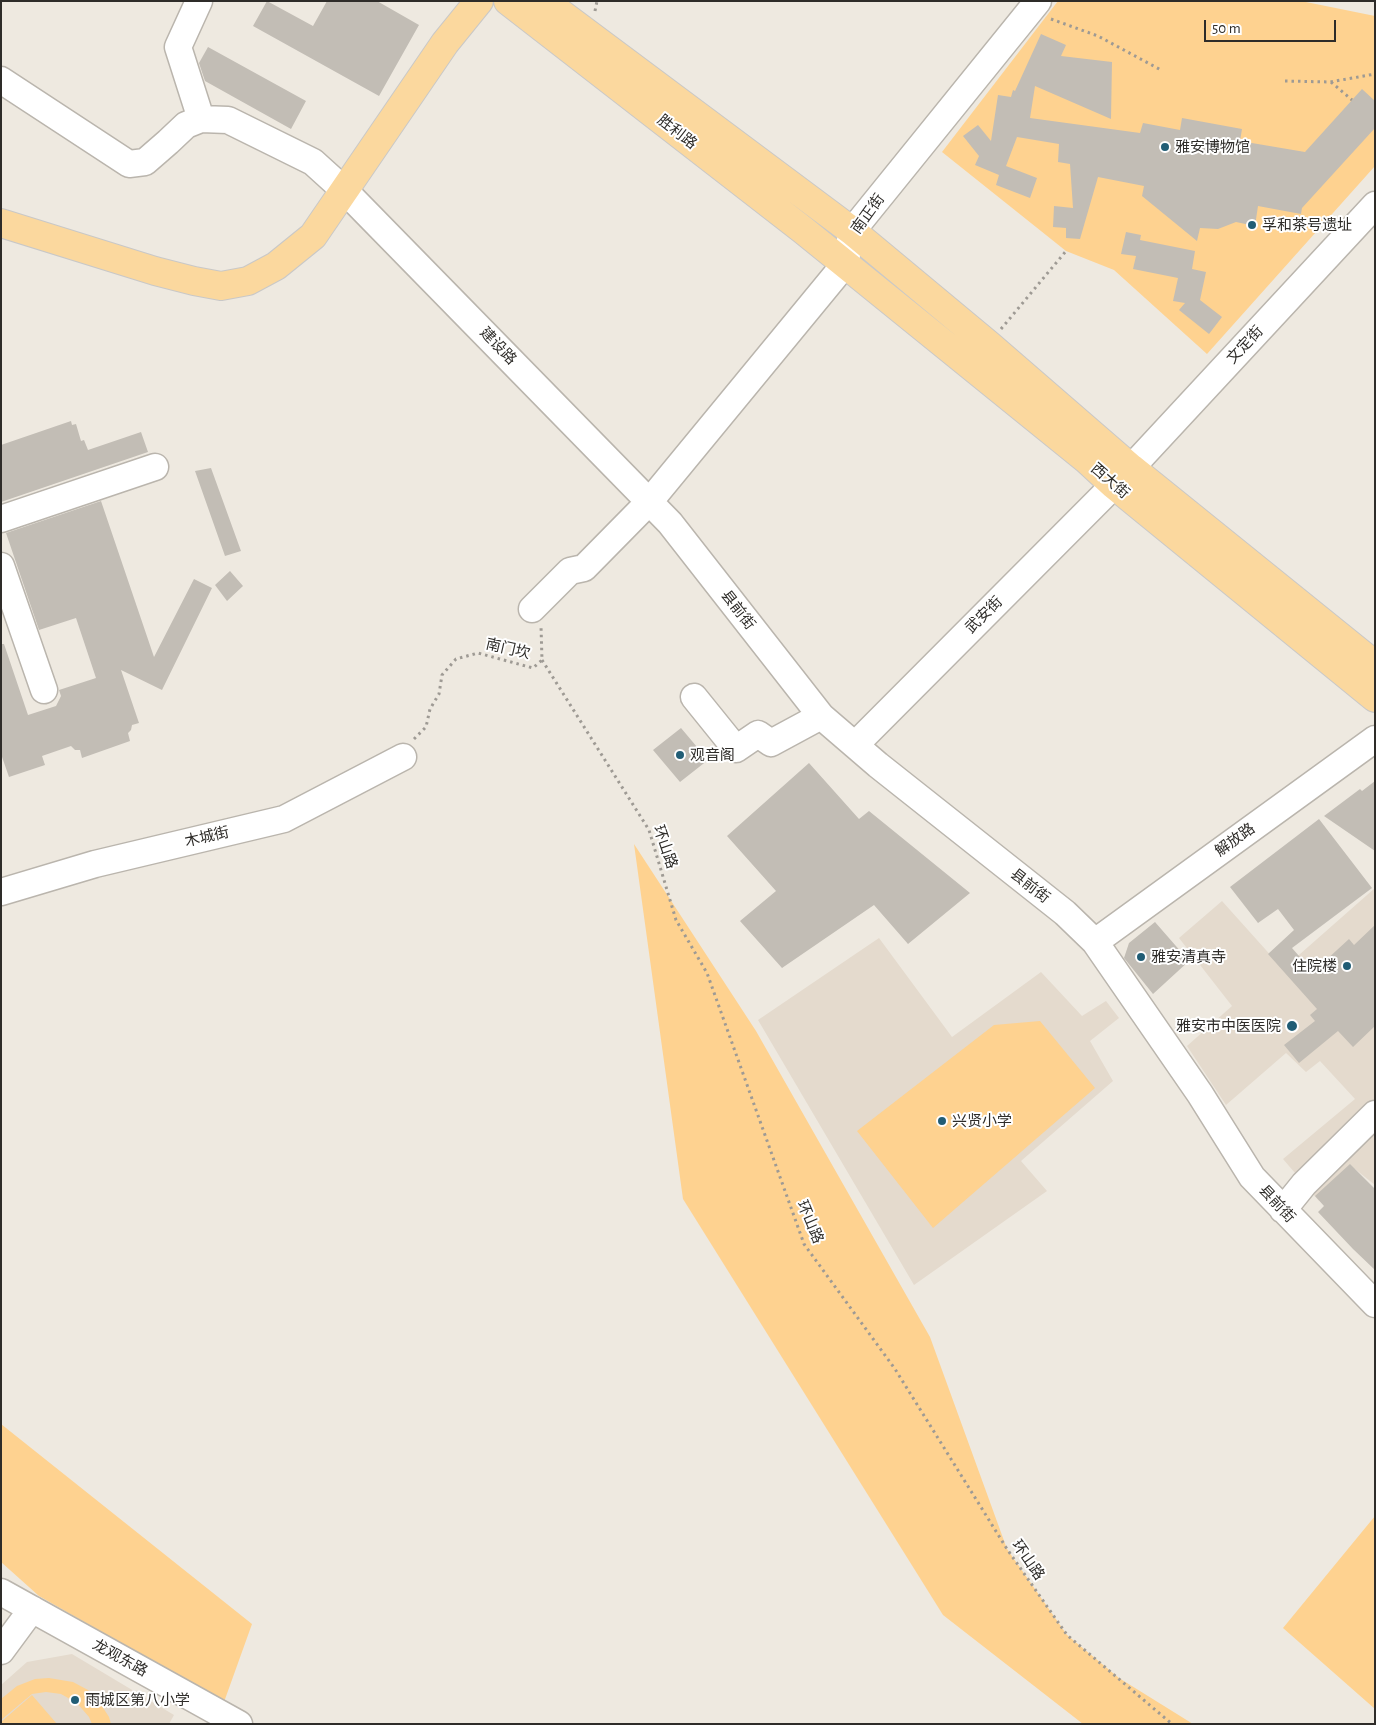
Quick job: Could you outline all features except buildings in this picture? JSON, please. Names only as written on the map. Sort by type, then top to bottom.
[{"type":"main road","points":[[1,223],[155,271],[221,286],[248,280],[276,266],[314,236],[445,43],[479,1]]},
{"type":"main road","name":"胜利路","points":[[508,1],[845,264]]},
{"type":"main road","name":"胜利路","points":[[544,1],[852,231]]},
{"type":"main road","name":"西大街","points":[[852,231],[989,345],[1122,476],[1375,698]]},
{"type":"main road","name":"西大街","points":[[845,264],[1086,459],[1122,476],[1375,665]]},
{"type":"street","points":[[1,80],[129,164],[144,162],[186,125],[201,119],[178,47],[199,1]]},
{"type":"street","name":"南正街","points":[[537,617],[570,571],[584,568],[650,501],[845,264],[852,231],[1031,10]]},
{"type":"street","name":"建设路","points":[[201,119],[228,120],[314,162],[345,190],[650,501]]},
{"type":"street","name":"文定街","points":[[1122,476],[1375,204]]},
{"type":"street","points":[[1,519],[155,467]]},
{"type":"street","name":"武安街","points":[[855,745],[1122,476]]},
{"type":"street","name":"县前街","points":[[650,501],[670,523],[820,716],[878,766],[1065,913],[1095,942],[1200,1094],[1252,1177],[1375,1304]]},
{"type":"street","points":[[1,566],[10,620],[44,690]]},
{"type":"street","points":[[694,697],[736,749],[758,734],[771,743],[820,716]]},
{"type":"street","name":"解放路","points":[[1095,942],[1375,739]]},
{"type":"street","name":"木城街","points":[[1,892],[95,864],[284,819],[403,757]]},
{"type":"street","points":[[1283,1210],[1304,1184],[1375,1114]]},
{"type":"street","name":"龙观东路","points":[[1,1592],[239,1724]]},
{"type":"street","points":[[1,1651],[32,1609]]},
{"type":"path","points":[[592,1],[596,3],[594,12]]},
{"type":"path","points":[[1031,10],[1098,36],[1161,70]]},
{"type":"path","points":[[1284,81],[1330,82],[1375,74]]},
{"type":"path","points":[[1330,82],[1352,100]]},
{"type":"path","points":[[989,345],[1066,251]]},
{"type":"path","name":"南门坎","points":[[403,757],[414,739],[426,727],[430,710],[439,694],[442,674],[456,659],[478,653],[533,668],[542,660],[537,617]]},
{"type":"path","name":"环山路","points":[[542,660],[649,830],[676,920],[707,973],[804,1244],[894,1369],[1007,1549],[1067,1635],[1172,1724]]},
{"type":"shaded area","points":[[1058,1],[1301,1],[1375,16],[1375,166],[1207,354],[1114,270],[1066,251],[942,152]]},
{"type":"shaded area","points":[[634,844],[756,1031],[930,1337],[1007,1549],[1067,1635],[1119,1678],[1193,1724],[1083,1724],[943,1615],[683,1199]]},
{"type":"shaded area","name":"雅安市中医医院","points":[[1375,888],[1375,1185],[1355,1169],[1319,1201],[1283,1159],[1355,1099],[1320,1061],[1306,1072],[1286,1053],[1226,1105],[1187,1046],[1232,1006],[1179,938],[1222,901],[1283,969]]},
{"type":"shaded area","name":"兴贤小学","points":[[879,938],[952,1037],[1041,972],[1082,1016],[1106,1001],[1119,1018],[1090,1041],[1113,1081],[1021,1161],[1047,1191],[914,1285],[758,1020]]},
{"type":"shaded area","points":[[1040,1021],[1095,1088],[933,1228],[857,1131],[994,1025]]},
{"type":"shaded area","points":[[1,1424],[252,1624],[224,1702],[39,1596],[1,1562]]},
{"type":"shaded area","points":[[1375,1516],[1375,1709],[1283,1628]]},
{"type":"shaded area","name":"雨城区第八小学","points":[[72,1654],[174,1715],[169,1724],[1,1724],[1,1685],[27,1662]]},
{"type":"shaded area","points":[[49,1678],[73,1682],[88,1690],[100,1703],[111,1724],[92,1724],[89,1717],[77,1703],[61,1694],[46,1692],[32,1694],[1,1720],[1,1699],[17,1686],[35,1679]]},
{"type":"shaded area","points":[[32,1695],[57,1724],[1,1724],[1,1722]]},
{"type":"place","name":"雅安博物馆","points":[[1165,147]]},
{"type":"place","name":"孚和茶号遗址","points":[[1252,225]]},
{"type":"place","name":"观音阁","points":[[680,755]]},
{"type":"place","name":"雅安清真寺","points":[[1141,957]]},
{"type":"place","name":"住院楼","points":[[1347,966]]},
{"type":"place","name":"雅安市中医医院","points":[[1292,1026]]},
{"type":"place","name":"兴贤小学","points":[[942,1121]]},
{"type":"place","name":"雨城区第八小学","points":[[75,1700]]}]
